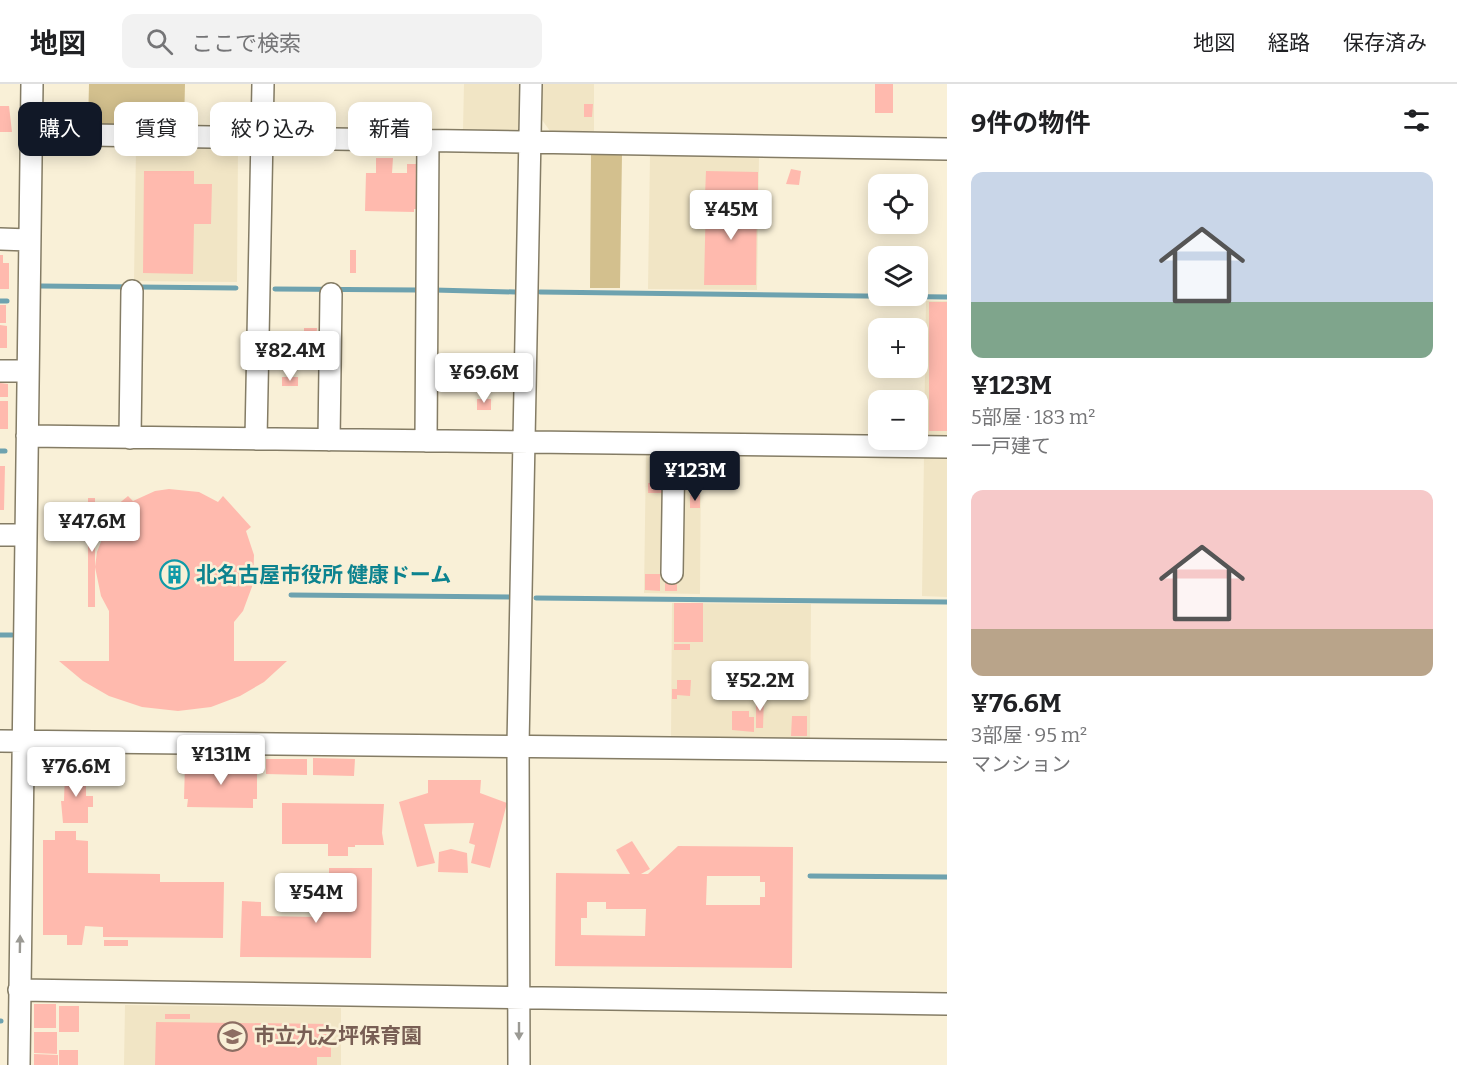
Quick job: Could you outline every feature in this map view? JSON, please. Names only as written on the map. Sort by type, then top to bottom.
[{"type":"street","points":[[32,84],[32,102]]},
{"type":"street","points":[[263,84],[263,102]]},
{"type":"street","points":[[519,1065],[518,745],[531,84]]},
{"type":"street","points":[[102,135],[210,137]]},
{"type":"street","points":[[432,140],[947,149]]},
{"type":"street","points":[[19,1065],[20,990],[10,909],[22,742],[31,156]]},
{"type":"street","points":[[256,439],[262,156]]},
{"type":"street","points":[[426,441],[428,156]]},
{"type":"street","points":[[0,239],[29,240]]},
{"type":"street","points":[[130,438],[132,291]]},
{"type":"street","points":[[329,440],[331,294]]},
{"type":"street","points":[[0,370],[28,371]]},
{"type":"street","points":[[27,436],[947,447]]},
{"type":"street","points":[[672,573],[674,444]]},
{"type":"street","points":[[0,535],[26,536]]},
{"type":"street","points":[[0,741],[947,751]]},
{"type":"street","points":[[20,990],[947,1004]]},
{"type":"shaded area","points":[[89,84],[185,84],[185,102],[114,102],[114,124],[102,124],[102,102],[89,102]]},
{"type":"shaded area","points":[[464,84],[519,84],[519,130],[463,130]]},
{"type":"shaded area","points":[[541,84],[594,84],[594,131],[550,131],[540,117]]},
{"type":"shaded area","points":[[198,148],[210,148],[210,156],[238,156],[237,282],[134,281],[136,156],[198,156]]},
{"type":"shaded area","points":[[591,154],[622,154],[620,288],[590,288]]},
{"type":"shaded area","points":[[650,155],[759,156],[757,290],[648,289]]},
{"type":"shaded area","points":[[928,301],[947,301],[947,438],[928,438],[928,390],[925,390],[925,378],[928,378],[928,318],[926,318]]},
{"type":"shaded area","points":[[646,452],[701,453],[700,594],[644,593]]},
{"type":"shaded area","points":[[924,455],[947,455],[947,597],[922,596]]},
{"type":"shaded area","points":[[672,603],[811,604],[810,742],[671,740]]},
{"type":"shaded area","name":"市立九之坪保育園","points":[[125,1005],[341,1008],[341,1065],[124,1065]]},
{"type":"building","points":[[875,84],[893,84],[893,113],[875,113]]},
{"type":"building","points":[[584,104],[593,104],[592,117],[584,117]]},
{"type":"building","points":[[0,106],[9,106],[12,132],[0,132]]},
{"type":"building","points":[[376,158],[393,158],[392,173],[407,173],[407,164],[416,164],[416,173],[419,173],[418,209],[414,209],[414,212],[365,211],[366,173],[376,173]]},
{"type":"building","points":[[791,169],[801,171],[799,185],[786,184]]},
{"type":"building","points":[[144,171],[194,171],[194,184],[212,184],[211,224],[194,224],[193,274],[143,273]]},
{"type":"building","points":[[706,171],[758,172],[758,197],[705,196]]},
{"type":"building","points":[[706,197],[757,197],[756,285],[704,285]]},
{"type":"building","points":[[350,250],[356,250],[356,273],[350,273]]},
{"type":"building","points":[[0,255],[3,255],[3,263],[9,263],[9,289],[0,289]]},
{"type":"building","points":[[929,302],[947,302],[947,431],[929,431]]},
{"type":"building","points":[[0,305],[6,305],[6,323],[0,323]]},
{"type":"building","points":[[0,325],[7,326],[7,348],[0,348]]},
{"type":"building","points":[[304,328],[317,328],[316,339],[304,339]]},
{"type":"building","points":[[282,377],[298,377],[298,386],[282,386]]},
{"type":"building","points":[[0,383],[8,384],[8,397],[0,397]]},
{"type":"building","points":[[477,399],[491,399],[491,410],[477,410]]},
{"type":"building","points":[[0,401],[8,401],[8,429],[0,429]]},
{"type":"building","points":[[650,454],[663,455],[662,472],[650,472]]},
{"type":"building","points":[[692,457],[699,458],[700,494],[690,494]]},
{"type":"building","points":[[0,466],[5,466],[4,510],[0,510]]},
{"type":"building","points":[[648,483],[663,483],[662,493],[648,493]]},
{"type":"building","name":"北名古屋市役所 健康ドーム","points":[[169,489],[199,492],[218,502],[223,496],[251,527],[246,531],[254,555],[253,584],[243,611],[234,622],[234,661],[287,661],[264,682],[240,696],[211,707],[178,711],[142,707],[109,696],[83,681],[59,661],[109,661],[109,611],[101,596],[95,567],[97,552],[106,529],[100,525],[111,510],[128,496],[133,501],[155,491]]},
{"type":"building","points":[[690,495],[700,495],[700,508],[690,508]]},
{"type":"building","points":[[88,498],[95,498],[95,607],[88,607]]},
{"type":"building","points":[[645,574],[660,574],[660,591],[645,590]]},
{"type":"building","points":[[665,583],[677,583],[677,591],[665,591]]},
{"type":"building","points":[[674,603],[703,603],[703,642],[674,642]]},
{"type":"building","points":[[674,644],[690,644],[690,650],[674,650]]},
{"type":"building","points":[[677,680],[691,680],[690,696],[677,695],[677,699],[672,699],[672,689],[677,689]]},
{"type":"building","points":[[756,697],[764,697],[763,728],[756,728]]},
{"type":"building","points":[[732,711],[749,711],[749,717],[754,717],[754,732],[732,730]]},
{"type":"building","points":[[792,716],[807,716],[807,736],[791,736]]},
{"type":"building","points":[[313,758],[355,759],[354,776],[313,775]]},
{"type":"building","points":[[266,759],[307,759],[307,775],[266,774]]},
{"type":"building","points":[[185,764],[257,765],[257,799],[253,799],[253,808],[187,807],[188,799],[184,799]]},
{"type":"building","points":[[65,770],[86,770],[86,796],[93,796],[93,807],[88,807],[88,823],[63,823],[61,801],[64,801]]},
{"type":"building","points":[[428,780],[481,780],[480,793],[507,803],[490,868],[471,863],[475,845],[469,843],[474,823],[424,824],[435,863],[417,867],[399,802],[428,793]]},
{"type":"building","points":[[282,803],[384,804],[382,833],[384,845],[355,845],[355,847],[348,847],[348,856],[328,856],[328,844],[282,844]]},
{"type":"building","points":[[55,831],[76,831],[76,840],[88,841],[88,873],[160,874],[160,882],[224,882],[223,938],[103,937],[103,927],[85,926],[82,945],[67,945],[67,935],[43,935],[43,840],[55,840]]},
{"type":"building","points":[[632,841],[650,869],[641,874],[648,874],[678,846],[793,847],[792,968],[555,966],[556,873],[630,874],[616,850]],"holes":[[[707,876],[760,876],[760,882],[765,882],[765,897],[760,897],[760,905],[706,905]],[[587,902],[606,902],[606,909],[646,909],[645,936],[581,935],[581,918],[587,918]]]},
{"type":"building","points":[[451,849],[467,853],[468,873],[438,872],[439,852]]},
{"type":"building","points":[[329,868],[372,868],[371,958],[240,957],[242,901],[261,902],[261,916],[321,917],[321,909],[317,909],[317,899],[329,899]]},
{"type":"building","points":[[104,940],[128,940],[128,946],[104,946]]},
{"type":"building","points":[[34,1004],[56,1004],[56,1028],[34,1028]]},
{"type":"building","points":[[59,1006],[79,1006],[79,1032],[59,1032]]},
{"type":"building","points":[[165,1014],[190,1014],[190,1019],[165,1019]]},
{"type":"building","points":[[156,1022],[331,1024],[331,1057],[317,1057],[317,1065],[155,1065]]},
{"type":"building","points":[[34,1032],[57,1032],[57,1054],[34,1053]]},
{"type":"building","points":[[59,1050],[78,1050],[78,1065],[59,1065]]},
{"type":"building","points":[[34,1054],[58,1055],[58,1065],[34,1065]]},
{"type":"waterway","points":[[41,286],[236,288]]},
{"type":"waterway","points":[[275,289],[417,290]]},
{"type":"waterway","points":[[434,290],[515,292]]},
{"type":"waterway","points":[[540,292],[947,297]]},
{"type":"waterway","points":[[0,301],[7,301]]},
{"type":"waterway","points":[[0,451],[5,451]]},
{"type":"waterway","points":[[291,595],[512,597]]},
{"type":"waterway","points":[[536,598],[947,602]]},
{"type":"waterway","points":[[0,635],[12,635]]},
{"type":"waterway","points":[[810,876],[947,877]]},
{"type":"place","name":"北名古屋市役所 健康ドーム","points":[[175,575]]},
{"type":"place","name":"市立九之坪保育園","points":[[233,1036]]}]
